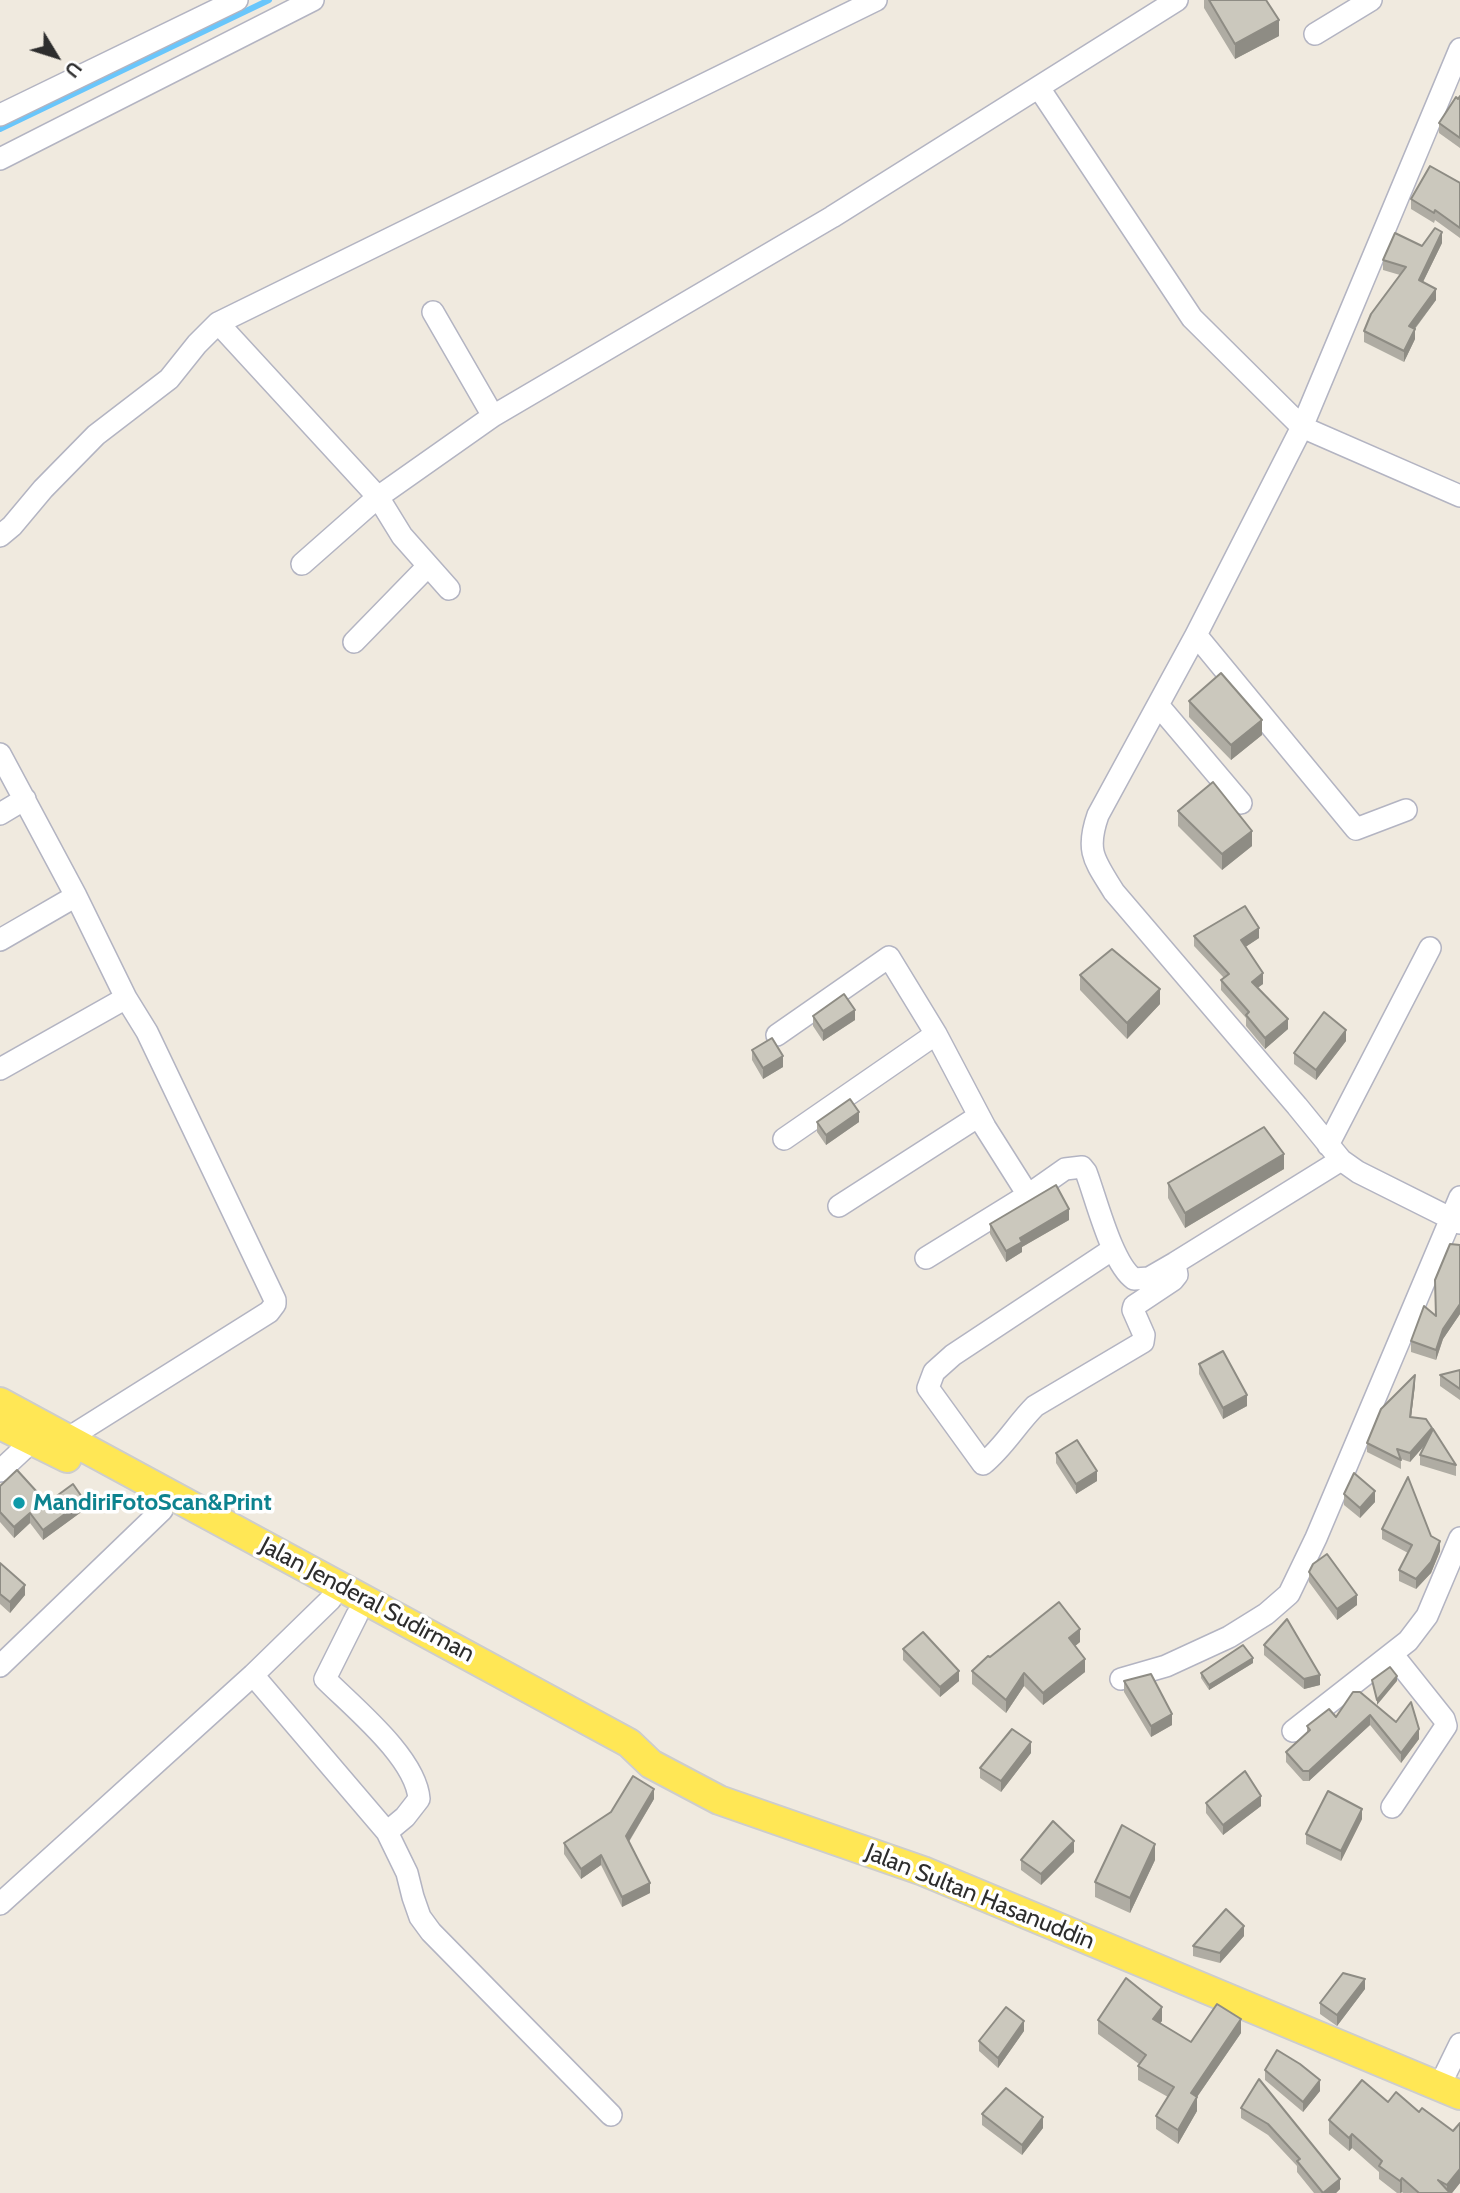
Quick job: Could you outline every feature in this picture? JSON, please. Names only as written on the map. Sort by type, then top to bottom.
[{"type":"main road","name":"Jalan Jenderal Sudirman","points":[[0,1402],[51,1444],[335,1593],[512,1678]]},
{"type":"main road","points":[[0,1425],[51,1444],[162,1510],[335,1593],[357,1615],[624,1758],[651,1764]]},
{"type":"main road","name":"Jalan Sultan Hasanuddin","points":[[512,1678],[629,1743],[651,1764],[719,1800],[923,1871],[1450,2091]]},
{"type":"street","points":[[0,115],[237,0]]},
{"type":"street","points":[[0,159],[313,0]]},
{"type":"street","points":[[0,536],[96,435],[169,379],[218,323],[876,0]]},
{"type":"street","points":[[302,564],[378,497],[493,415],[832,217],[1177,0]]},
{"type":"street","points":[[1315,34],[1371,0]]},
{"type":"street","points":[[1455,1221],[1359,1172],[1334,1152],[1114,892],[1094,860],[1091,835],[1098,815],[1196,635],[1302,427],[1460,49]]},
{"type":"street","points":[[1040,88],[1192,318],[1302,427],[1460,496]]},
{"type":"street","points":[[433,312],[493,415]]},
{"type":"street","points":[[218,323],[378,497],[401,536],[449,589]]},
{"type":"street","points":[[354,642],[428,566]]},
{"type":"street","points":[[1196,635],[1356,830],[1406,810]]},
{"type":"street","points":[[1158,705],[1241,803]]},
{"type":"street","points":[[0,754],[76,896],[126,998],[153,1044],[272,1292],[275,1304],[268,1312],[51,1444],[0,1471]]},
{"type":"street","points":[[0,814],[25,799]]},
{"type":"street","points":[[0,940],[76,896]]},
{"type":"street","points":[[926,1258],[1065,1169],[1082,1167],[1124,1269],[1134,1279],[1149,1278],[1175,1264],[1334,1152],[1430,948]]},
{"type":"street","points":[[777,1035],[890,957],[936,1034],[979,1116],[1028,1195]]},
{"type":"street","points":[[0,1069],[126,998]]},
{"type":"street","points":[[784,1139],[936,1034]]},
{"type":"street","points":[[839,1206],[979,1116]]},
{"type":"street","points":[[1121,1679],[1166,1666],[1229,1637],[1266,1614],[1289,1594],[1455,1221],[1460,1197]]},
{"type":"street","points":[[1114,1249],[953,1355],[934,1372],[928,1388],[984,1464],[998,1452],[1035,1406],[1143,1342],[1144,1335],[1133,1310],[1134,1306],[1174,1280],[1177,1275],[1175,1264]]},
{"type":"street","points":[[0,1666],[162,1510]]},
{"type":"street","points":[[1293,1731],[1408,1641],[1427,1616],[1460,1538]]},
{"type":"street","points":[[0,1904],[253,1675],[335,1593]]},
{"type":"street","points":[[357,1615],[325,1679],[397,1752],[418,1787],[419,1799],[405,1817],[387,1832]]},
{"type":"street","points":[[1392,1807],[1446,1726],[1444,1719],[1393,1655]]},
{"type":"street","points":[[253,1675],[387,1832],[407,1872],[420,1917],[431,1932],[611,2115]]},
{"type":"street","points":[[1450,2091],[1460,2044]]},
{"type":"building","points":[[1209,0],[1266,0],[1279,20],[1235,44]]},
{"type":"building","points":[[1460,96],[1460,138],[1439,123],[1456,97],[1458,99]]},
{"type":"building","points":[[1430,166],[1460,183],[1460,228],[1435,210],[1434,213],[1411,199]]},
{"type":"building","points":[[1435,228],[1442,232],[1419,280],[1436,289],[1409,326],[1415,329],[1404,351],[1364,331],[1371,314],[1406,267],[1383,260],[1395,233],[1422,246]]},
{"type":"building","points":[[1221,673],[1262,720],[1231,745],[1189,701]]},
{"type":"building","points":[[1213,782],[1252,831],[1222,854],[1178,811]]},
{"type":"building","points":[[1245,906],[1259,928],[1241,940],[1263,973],[1252,982],[1288,1019],[1265,1038],[1246,1015],[1249,1012],[1221,980],[1229,974],[1194,936]]},
{"type":"building","points":[[1112,949],[1160,989],[1127,1023],[1080,975]]},
{"type":"building","points":[[844,994],[855,1010],[823,1031],[813,1016]]},
{"type":"building","points":[[1324,1012],[1346,1030],[1316,1070],[1294,1053]]},
{"type":"building","points":[[772,1038],[783,1056],[763,1068],[752,1050]]},
{"type":"building","points":[[850,1099],[859,1112],[826,1135],[817,1122]]},
{"type":"building","points":[[1264,1127],[1284,1154],[1185,1213],[1168,1183]]},
{"type":"building","points":[[1056,1185],[1069,1209],[1020,1238],[1022,1242],[1006,1251],[990,1224]]},
{"type":"building","points":[[1450,1244],[1460,1245],[1460,1304],[1443,1329],[1436,1350],[1411,1341],[1424,1306],[1436,1316],[1435,1280]]},
{"type":"building","points":[[1223,1351],[1247,1395],[1223,1408],[1199,1364]]},
{"type":"building","points":[[1460,1370],[1460,1389],[1440,1375]]},
{"type":"building","points":[[1415,1375],[1410,1417],[1426,1419],[1432,1428],[1410,1453],[1397,1449],[1401,1460],[1367,1443],[1381,1409]]},
{"type":"building","points":[[1433,1429],[1456,1465],[1420,1455]]},
{"type":"building","points":[[1077,1440],[1097,1471],[1076,1484],[1056,1453]]},
{"type":"building","points":[[17,1470],[47,1503],[73,1484],[84,1500],[43,1530],[30,1513],[14,1527],[0,1512],[0,1486]]},
{"type":"building","points":[[1354,1473],[1375,1491],[1360,1508],[1344,1494]]},
{"type":"building","points":[[1408,1477],[1431,1536],[1440,1541],[1431,1562],[1416,1579],[1399,1570],[1412,1545],[1382,1529]]},
{"type":"building","points":[[1327,1554],[1357,1595],[1337,1609],[1309,1572],[1313,1564]]},
{"type":"building","points":[[0,1563],[25,1585],[10,1602],[0,1594]]},
{"type":"building","points":[[1059,1602],[1080,1629],[1069,1638],[1085,1659],[1043,1693],[1024,1673],[1006,1700],[972,1671]]},
{"type":"building","points":[[1287,1619],[1320,1675],[1304,1679],[1264,1645]]},
{"type":"building","points":[[923,1632],[959,1671],[940,1687],[903,1649]]},
{"type":"building","points":[[1243,1645],[1253,1658],[1209,1685],[1201,1673]]},
{"type":"building","points":[[1390,1667],[1397,1676],[1377,1700],[1372,1680]]},
{"type":"building","points":[[1151,1674],[1172,1714],[1151,1726],[1124,1681]]},
{"type":"building","points":[[1353,1692],[1360,1692],[1396,1722],[1411,1702],[1419,1729],[1401,1753],[1370,1715],[1309,1771],[1303,1771],[1286,1752],[1310,1730],[1307,1726],[1329,1709],[1336,1717]]},
{"type":"building","points":[[1012,1729],[1031,1742],[1001,1781],[980,1768]]},
{"type":"building","points":[[1245,1771],[1261,1796],[1223,1825],[1206,1803]]},
{"type":"building","points":[[633,1776],[654,1789],[626,1836],[650,1883],[622,1897],[601,1855],[581,1869],[564,1843],[611,1812]]},
{"type":"building","points":[[1328,1791],[1362,1809],[1341,1851],[1306,1834]]},
{"type":"building","points":[[1053,1821],[1074,1841],[1041,1874],[1021,1860]]},
{"type":"building","points":[[1122,1825],[1155,1844],[1130,1898],[1095,1882]]},
{"type":"building","points":[[1226,1909],[1244,1926],[1220,1953],[1193,1946]]},
{"type":"building","points":[[1343,1973],[1365,1979],[1337,2015],[1320,2003]]},
{"type":"building","points":[[1126,1978],[1162,2007],[1153,2019],[1191,2042],[1217,2004],[1241,2019],[1191,2093],[1197,2097],[1178,2130],[1156,2116],[1174,2087],[1138,2066],[1146,2055],[1098,2020]]},
{"type":"building","points":[[1006,2007],[1024,2021],[998,2058],[979,2041]]},
{"type":"building","points":[[1277,2050],[1320,2080],[1303,2102],[1265,2070]]},
{"type":"building","points":[[1259,2079],[1340,2179],[1323,2193],[1297,2161],[1300,2159],[1268,2124],[1241,2108]]},
{"type":"building","points":[[1362,2080],[1388,2102],[1396,2092],[1419,2112],[1422,2108],[1453,2131],[1460,2123],[1460,2169],[1447,2185],[1438,2180],[1450,2193],[1419,2193],[1402,2178],[1400,2181],[1379,2166],[1382,2161],[1352,2134],[1349,2138],[1329,2120]]},
{"type":"building","points":[[1006,2088],[1043,2117],[1022,2145],[982,2114]]},
{"type":"waterway","points":[[0,129],[269,0]]},
{"type":"place","name":"MandiriFotoScan&Print","points":[[19,1503]]}]
